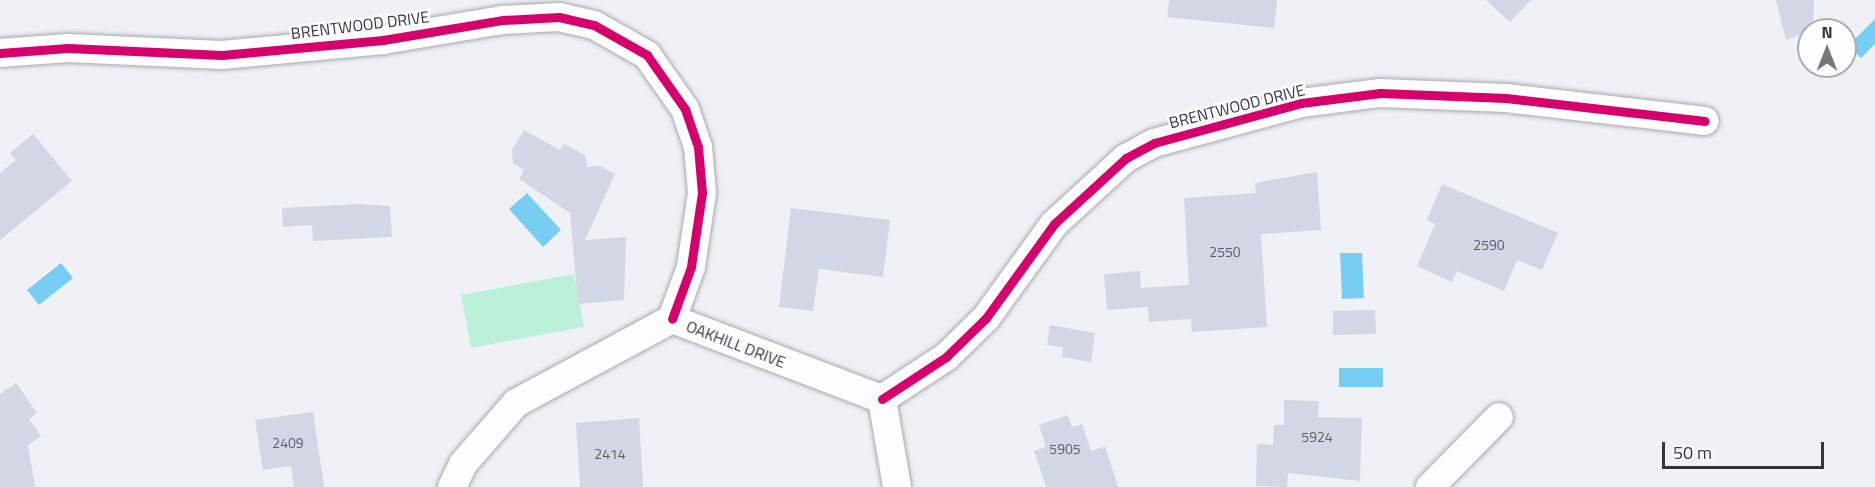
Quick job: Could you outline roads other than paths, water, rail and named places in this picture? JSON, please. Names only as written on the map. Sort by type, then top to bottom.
[{"type":"street","name":"BRENTWOOD DRIVE","points":[[0,53],[68,48],[222,55],[383,39],[503,20],[559,17],[594,25],[648,55],[685,109],[698,147],[702,193],[696,235],[672,319]]},
{"type":"street","name":"BRENTWOOD DRIVE","points":[[882,399],[946,357],[986,318],[1062,216],[1126,158],[1154,143],[1301,103],[1380,93],[1496,97],[1705,121]]},
{"type":"street","name":"OAKHILL DRIVE","points":[[452,487],[463,464],[516,403],[672,319],[882,399]]},
{"type":"street","points":[[882,399],[897,487]]},
{"type":"street","points":[[1430,487],[1499,417]]},
{"type":"water","points":[[1875,19],[1875,44],[1861,58],[1857,54],[1857,37]]},
{"type":"water","points":[[527,193],[561,230],[543,247],[509,209]]},
{"type":"water","points":[[1340,253],[1362,253],[1364,298],[1342,299]]},
{"type":"water","points":[[61,263],[73,278],[39,305],[27,290]]},
{"type":"water","points":[[1339,368],[1383,368],[1383,387],[1339,387]]}]
